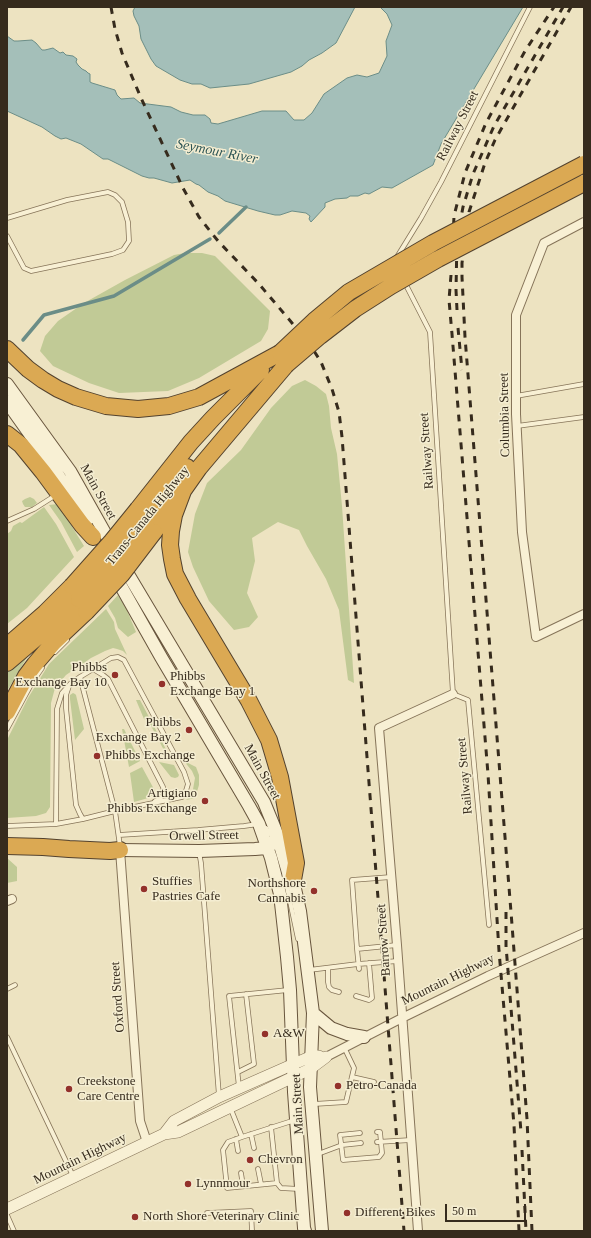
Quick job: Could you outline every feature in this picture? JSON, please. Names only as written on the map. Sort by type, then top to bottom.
[{"type":"highway","points":[[293,880],[296,863],[275,757],[260,721],[188,599],[175,574],[170,545],[172,517],[183,491],[199,468],[314,321],[349,292],[433,243],[584,164]]},
{"type":"highway","points":[[7,349],[28,370],[43,380],[64,392],[90,402],[106,406],[138,409],[169,406],[198,397],[283,359],[320,336],[355,309],[391,286],[438,259],[584,182]]},
{"type":"highway","name":"Trans-Canada Highway","points":[[7,663],[54,623],[79,599],[112,541],[146,521],[182,474],[222,426],[244,404],[283,359]]},
{"type":"highway","points":[[7,434],[21,445],[82,525],[94,537]]},
{"type":"highway","points":[[7,634],[79,599],[122,574],[146,521],[183,491]]},
{"type":"highway","points":[[7,712],[26,676],[54,643],[79,599]]},
{"type":"highway","name":"Trans-Canada Highway","points":[[7,646],[45,613],[79,599]]},
{"type":"highway","points":[[7,846],[110,851],[120,843]]},
{"type":"main road","name":"Main Street","points":[[7,384],[70,471],[151,613],[264,802],[272,839],[276,876],[280,894],[290,990],[293,1071],[305,1231]]},
{"type":"main road","name":"Main Street","points":[[7,402],[28,430],[71,494],[161,657],[258,824],[272,839],[282,846],[293,880],[300,911],[313,1013],[310,1086],[322,1231]]},
{"type":"main road","name":"Orwell Street","points":[[120,843],[198,850],[272,839]]},
{"type":"main road","points":[[313,1013],[331,1028],[348,1034],[364,1037]]},
{"type":"street","name":"Columbia Street","points":[[584,222],[544,243],[516,315],[516,396],[522,532],[536,637],[584,614]]},
{"type":"street","name":"Barrow Street","points":[[418,1231],[379,728],[452,694]]},
{"type":"street","name":"Oxford Street","points":[[120,843],[140,1121],[147,1142]]},
{"type":"street","name":"Mountain Highway","points":[[164,1134],[174,1121],[239,1087],[293,1071],[310,1069],[326,1057],[344,1047],[402,1018],[488,976],[584,933]]},
{"type":"street","name":"Mountain Highway","points":[[7,1209],[164,1134],[178,1132],[230,1107],[293,1071],[312,1056],[326,1057]]},
{"type":"lane","name":"Railway Street","points":[[398,269],[394,262],[421,218],[437,188],[530,7]]},
{"type":"lane","points":[[7,218],[67,200],[108,192],[115,195],[122,202],[128,222],[129,241],[123,250],[112,254],[31,271],[24,268],[7,236]]},
{"type":"lane","name":"Railway Street","points":[[401,276],[430,332],[452,694],[468,700],[489,925]]},
{"type":"lane","points":[[516,396],[584,384]]},
{"type":"lane","points":[[517,426],[584,417]]},
{"type":"lane","points":[[7,520],[34,509],[59,493]]},
{"type":"lane","points":[[52,656],[74,634]]},
{"type":"lane","points":[[7,826],[56,824],[83,819],[115,810],[182,797],[185,794],[188,784],[184,772],[124,660],[118,657],[111,658],[80,677],[70,684],[62,693],[57,709],[56,824]]},
{"type":"lane","points":[[7,728],[46,661]]},
{"type":"lane","points":[[93,669],[108,679],[164,787],[164,793],[160,799],[152,803]]},
{"type":"lane","points":[[80,677],[115,810],[120,843]]},
{"type":"lane","points":[[70,684],[66,695],[66,708],[76,805],[83,819]]},
{"type":"lane","name":"Orwell Street","points":[[120,843],[258,824]]},
{"type":"lane","points":[[272,839],[284,873],[298,939],[306,953]]},
{"type":"lane","points":[[198,850],[202,881],[219,1097]]},
{"type":"lane","points":[[359,969],[352,880],[391,876]]},
{"type":"lane","points":[[357,949],[397,945]]},
{"type":"lane","points":[[308,970],[398,961]]},
{"type":"lane","points":[[356,996],[369,1000],[372,998],[369,963]]},
{"type":"lane","points":[[350,965],[350,970]]},
{"type":"lane","points":[[328,968],[329,987],[332,990],[339,992]]},
{"type":"lane","points":[[7,989],[15,985]]},
{"type":"lane","points":[[239,1087],[229,996],[290,990]]},
{"type":"lane","points":[[238,1072],[254,1064],[246,994]]},
{"type":"lane","points":[[7,1037],[74,1177]]},
{"type":"lane","points":[[311,1104],[346,1102],[354,1068],[344,1047]]},
{"type":"lane","points":[[352,1077],[374,1082]]},
{"type":"lane","points":[[230,1107],[242,1137]]},
{"type":"lane","points":[[277,1183],[227,1188],[224,1150],[228,1142],[296,1119]]},
{"type":"lane","points":[[271,1127],[277,1183],[281,1188],[301,1189]]},
{"type":"lane","points":[[360,1133],[340,1135],[343,1160],[379,1157],[382,1153],[379,1142],[380,1132],[377,1132]]},
{"type":"lane","points":[[251,1134],[254,1148]]},
{"type":"lane","points":[[236,1139],[238,1151]]},
{"type":"lane","points":[[379,1142],[411,1140]]},
{"type":"lane","points":[[316,1155],[342,1145],[361,1144]]},
{"type":"lane","points":[[258,1169],[261,1184]]},
{"type":"lane","points":[[241,1173],[243,1186]]},
{"type":"lane","points":[[207,1213],[251,1211],[252,1231]]},
{"type":"lane","points":[[7,1215],[14,1231]]},
{"type":"green space","points":[[185,253],[202,253],[215,256],[270,311],[268,329],[261,341],[199,378],[168,391],[119,393],[89,383],[53,366],[40,351],[45,336],[58,321],[84,303],[174,255]]},
{"type":"green space","points":[[305,380],[326,394],[329,406],[331,428],[337,454],[354,683],[348,680],[339,610],[326,579],[299,530],[278,522],[252,538],[255,561],[247,593],[258,617],[249,627],[234,630],[209,601],[193,567],[188,552],[195,514],[207,483],[241,450],[271,408],[292,386]]},
{"type":"green space","points":[[30,497],[37,503],[32,507],[25,507],[22,501]]},
{"type":"green space","points":[[58,504],[84,546],[77,552],[61,522],[49,505]]},
{"type":"green space","points":[[44,507],[56,524],[74,557],[27,608],[7,624],[7,534],[11,531],[13,526],[20,522],[22,523]]},
{"type":"green space","points":[[118,595],[126,608],[136,632],[128,637],[118,628],[115,618],[108,606]]},
{"type":"green space","points":[[106,609],[114,622],[115,629],[127,655],[123,651],[113,648],[105,651],[91,658],[66,675],[55,688],[51,703],[50,807],[46,813],[36,816],[7,818],[7,740],[28,698],[49,664]]},
{"type":"green space","points":[[29,654],[7,691],[7,669]]},
{"type":"green space","points":[[73,693],[76,695],[84,729],[75,740],[70,699],[70,695]]},
{"type":"green space","points":[[136,700],[140,700],[169,755],[166,754],[149,722],[144,719]]},
{"type":"green space","points":[[122,729],[124,729],[140,761],[129,767]]},
{"type":"green space","points":[[184,761],[196,767],[199,775],[199,785],[195,798],[186,800],[192,795],[195,778],[192,771]]},
{"type":"green space","points":[[159,762],[174,765],[179,775],[178,777],[171,777]]},
{"type":"green space","points":[[142,767],[155,791],[152,797],[134,802],[130,773]]},
{"type":"green space","points":[[7,858],[17,867],[17,881],[7,883]]},
{"type":"water","points":[[135,7],[355,7],[336,43],[302,66],[291,72],[249,84],[210,88],[201,84],[192,84],[180,80],[156,66],[141,39],[139,26],[133,11]]},
{"type":"water","name":"Seymour River","points":[[380,7],[523,7],[441,144],[433,165],[392,188],[382,187],[369,194],[365,193],[358,196],[335,199],[325,203],[325,207],[311,222],[309,219],[310,216],[306,213],[292,211],[275,215],[225,201],[190,180],[172,183],[142,176],[108,159],[103,159],[81,144],[66,138],[61,139],[42,127],[7,111],[7,36],[14,41],[32,40],[42,50],[53,48],[60,53],[63,52],[66,55],[73,56],[77,59],[76,62],[78,65],[90,74],[90,82],[115,90],[121,99],[134,98],[140,103],[171,107],[181,112],[193,115],[205,115],[210,119],[211,123],[218,124],[262,111],[286,111],[294,120],[304,120],[312,113],[324,94],[347,78],[357,75],[367,77],[379,73],[387,56],[386,41],[392,25],[387,14]]},
{"type":"waterway","points":[[219,233],[246,207]]},
{"type":"waterway","points":[[23,340],[44,315],[114,296],[210,239]]},
{"type":"railway","points":[[111,7],[115,29],[122,53],[141,98],[183,188],[199,217],[218,241],[259,284],[309,343],[321,362],[332,389],[339,412],[404,1231]]},
{"type":"railway","points":[[453,239],[454,216],[465,173],[486,123],[525,51],[554,7]]},
{"type":"railway","points":[[457,310],[457,239],[463,207],[473,174],[494,126],[563,7]]},
{"type":"railway","points":[[532,1231],[527,1119],[465,337],[462,263],[469,212],[485,163],[495,140],[571,7]]},
{"type":"railway","points":[[451,275],[449,300],[488,774],[499,951],[514,1125],[519,1231]]},
{"type":"railway","points":[[458,328],[462,370]]},
{"type":"railway","points":[[506,912],[506,946],[521,1132]]},
{"type":"railway","points":[[522,1150],[526,1231]]},
{"type":"place","name":"Phibbs Exchange Bay 10","points":[[115,675]]},
{"type":"place","name":"Phibbs Exchange Bay 1","points":[[162,684]]},
{"type":"place","name":"Phibbs Exchange Bay 2","points":[[189,730]]},
{"type":"place","name":"Phibbs Exchange","points":[[97,756]]},
{"type":"place","name":"Artigiano Phibbs Exchange","points":[[205,801]]},
{"type":"place","name":"Stuffies Pastries Cafe","points":[[144,889]]},
{"type":"place","name":"Northshore Cannabis","points":[[314,891]]},
{"type":"place","name":"A&W","points":[[265,1034]]},
{"type":"place","name":"Petro-Canada","points":[[338,1086]]},
{"type":"place","name":"Creekstone Care Centre","points":[[69,1089]]},
{"type":"place","name":"Chevron","points":[[250,1160]]},
{"type":"place","name":"Lynnmour","points":[[188,1184]]},
{"type":"place","name":"Different Bikes","points":[[347,1213]]},
{"type":"place","name":"North Shore Veterinary Clinic","points":[[135,1217]]}]
